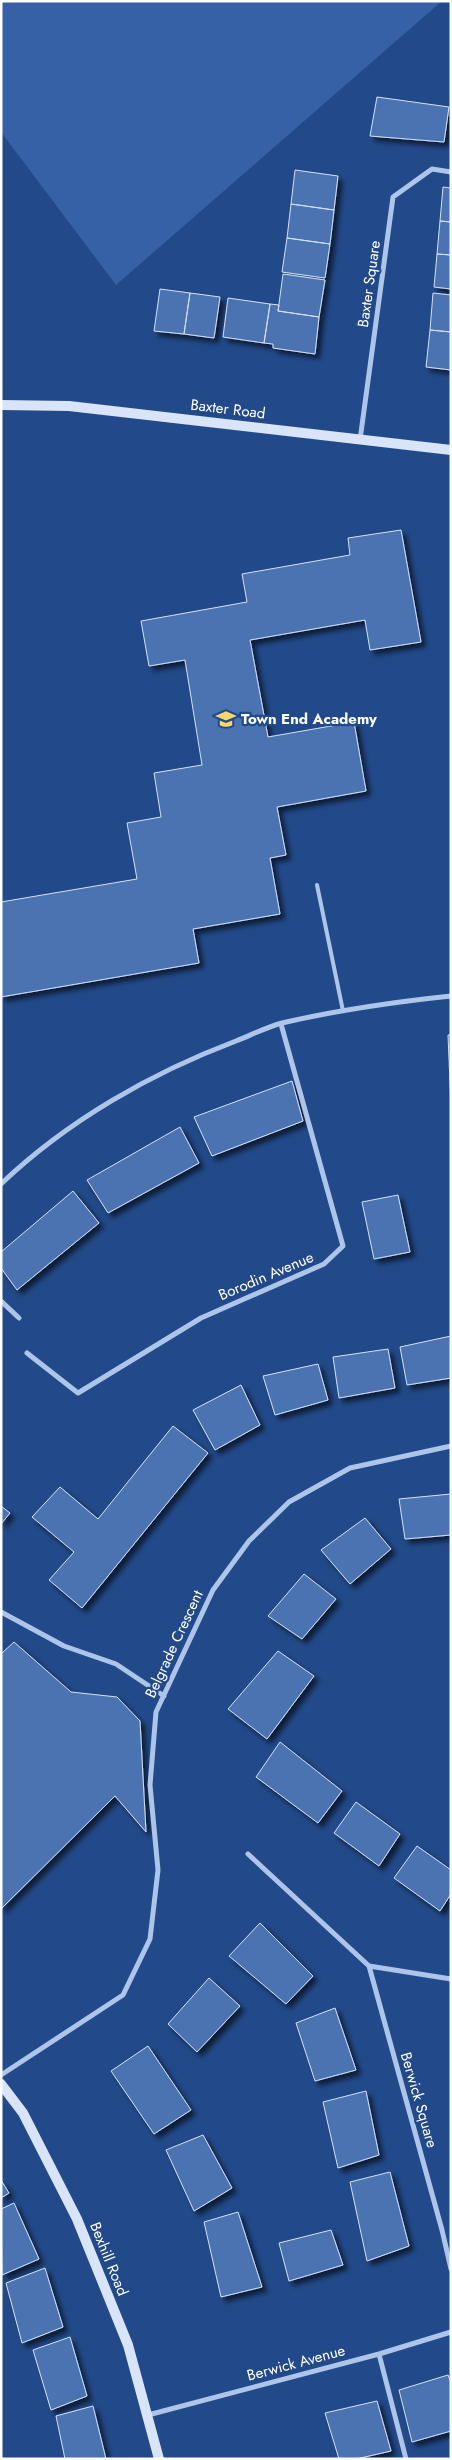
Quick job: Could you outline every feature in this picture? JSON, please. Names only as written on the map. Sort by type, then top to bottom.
[{"type":"street","name":"Baxter Square","points":[[360,440],[393,197],[432,169],[451,172]]},
{"type":"street","name":"Baxter Road","points":[[1,405],[70,406],[451,450]]},
{"type":"street","points":[[1,1184],[32,1154],[117,1097],[203,1053],[280,1024],[384,1003],[451,996]]},
{"type":"street","name":"Borodin Avenue","points":[[27,1353],[78,1393],[201,1318],[324,1264],[343,1246],[280,1024]]},
{"type":"street","points":[[1,1301],[19,1318]]},
{"type":"street","name":"Belgrade Crescent","points":[[1,2075],[123,1995],[150,1939],[158,1870],[150,1785],[156,1712],[213,1590],[249,1541],[289,1502],[350,1468],[451,1446]]},
{"type":"street","points":[[1,1612],[64,1646],[116,1664],[164,1696]]},
{"type":"street","points":[[248,1854],[369,1966],[451,1979]]},
{"type":"street","name":"Berwick Square","points":[[369,1966],[442,2230],[451,2269]]},
{"type":"street","name":"Bexhill Road","points":[[1,2084],[23,2113],[77,2219],[128,2345],[159,2459]]},
{"type":"street","name":"Berwick Avenue","points":[[147,2415],[379,2354],[451,2332]]},
{"type":"street","points":[[379,2354],[406,2459]]},
{"type":"lane","points":[[317,886],[343,1012]]},
{"type":"shaded area","points":[[1,1],[442,1],[116,285],[1,132]]},
{"type":"building","points":[[377,97],[449,107],[444,142],[370,136]]},
{"type":"building","points":[[295,170],[338,176],[334,210],[291,204]]},
{"type":"building","points":[[443,187],[451,188],[451,222],[440,221]]},
{"type":"building","points":[[291,204],[334,210],[330,244],[287,238]]},
{"type":"building","points":[[440,221],[451,222],[451,255],[437,254]]},
{"type":"building","points":[[287,238],[330,244],[325,278],[282,272]]},
{"type":"building","points":[[437,254],[451,255],[451,289],[434,287]]},
{"type":"building","points":[[283,274],[325,280],[319,317],[278,311]]},
{"type":"building","points":[[160,289],[190,293],[184,334],[154,331]]},
{"type":"building","points":[[190,293],[220,297],[214,338],[184,334]]},
{"type":"building","points":[[433,293],[451,295],[451,332],[430,330]]},
{"type":"building","points":[[228,298],[270,304],[264,343],[223,337]]},
{"type":"building","points":[[270,304],[279,305],[278,311],[319,317],[315,354],[273,348],[273,344],[264,343]]},
{"type":"building","points":[[430,330],[451,332],[451,370],[426,367]]},
{"type":"building","points":[[401,530],[421,642],[370,650],[365,620],[250,640],[268,737],[354,722],[366,791],[277,807],[286,855],[270,858],[280,914],[193,929],[199,963],[1,997],[1,902],[137,879],[127,823],[161,817],[154,773],[202,765],[185,660],[149,666],[141,621],[247,602],[242,574],[350,555],[348,538]]},
{"type":"building","points":[[448,1035],[451,1035],[451,1108]]},
{"type":"building","points":[[292,1081],[303,1121],[212,1156],[194,1117]]},
{"type":"building","points":[[180,1127],[199,1163],[108,1213],[87,1180]]},
{"type":"building","points":[[73,1191],[99,1223],[17,1290],[1,1268],[1,1252]]},
{"type":"building","points":[[398,1195],[410,1252],[374,1259],[362,1202]]},
{"type":"building","points":[[451,1336],[451,1378],[407,1385],[400,1347]]},
{"type":"building","points":[[388,1349],[395,1388],[339,1398],[333,1357]]},
{"type":"building","points":[[318,1364],[328,1400],[275,1415],[263,1376]]},
{"type":"building","points":[[241,1385],[260,1425],[215,1450],[193,1410]]},
{"type":"building","points":[[173,1426],[208,1453],[82,1608],[49,1580],[74,1552],[32,1517],[60,1487],[98,1519]]},
{"type":"building","points":[[451,1494],[451,1535],[405,1539],[399,1499]]},
{"type":"building","points":[[1,1506],[10,1513],[1,1524]]},
{"type":"building","points":[[365,1518],[391,1549],[350,1584],[321,1550]]},
{"type":"building","points":[[304,1574],[336,1599],[302,1639],[268,1616]]},
{"type":"building","points":[[14,1642],[71,1692],[117,1697],[140,1721],[146,1832],[115,1796],[1,1909],[1,1654]]},
{"type":"building","points":[[278,1651],[314,1676],[267,1739],[228,1709]]},
{"type":"building","points":[[280,1742],[342,1791],[318,1823],[256,1777]]},
{"type":"building","points":[[356,1802],[400,1834],[379,1866],[334,1833]]},
{"type":"building","points":[[417,1846],[451,1870],[451,1894],[440,1911],[394,1878]]},
{"type":"building","points":[[260,1923],[313,1976],[286,2004],[229,1956]]},
{"type":"building","points":[[209,1978],[240,2006],[197,2052],[168,2024]]},
{"type":"building","points":[[335,2008],[356,2070],[315,2081],[296,2023]]},
{"type":"building","points":[[148,2046],[191,2110],[154,2134],[111,2071]]},
{"type":"building","points":[[366,2091],[379,2155],[338,2168],[323,2102]]},
{"type":"building","points":[[203,2135],[232,2188],[194,2211],[166,2150]]},
{"type":"building","points":[[390,2172],[409,2246],[367,2261],[350,2182]]},
{"type":"building","points":[[1,2180],[9,2193],[1,2198]]},
{"type":"building","points":[[14,2203],[39,2259],[2,2275],[1,2209]]},
{"type":"building","points":[[238,2212],[262,2287],[221,2297],[204,2222]]},
{"type":"building","points":[[331,2230],[343,2265],[289,2281],[279,2243]]},
{"type":"building","points":[[45,2268],[63,2327],[22,2343],[6,2283]]},
{"type":"building","points":[[70,2337],[87,2396],[51,2410],[33,2350]]},
{"type":"building","points":[[448,2375],[451,2383],[451,2431],[412,2442],[399,2390]]},
{"type":"building","points":[[377,2401],[391,2451],[356,2459],[339,2459],[325,2413]]},
{"type":"building","points":[[93,2406],[106,2459],[65,2459],[56,2416]]},
{"type":"place","name":"Town End Academy","points":[[226,719]]}]
